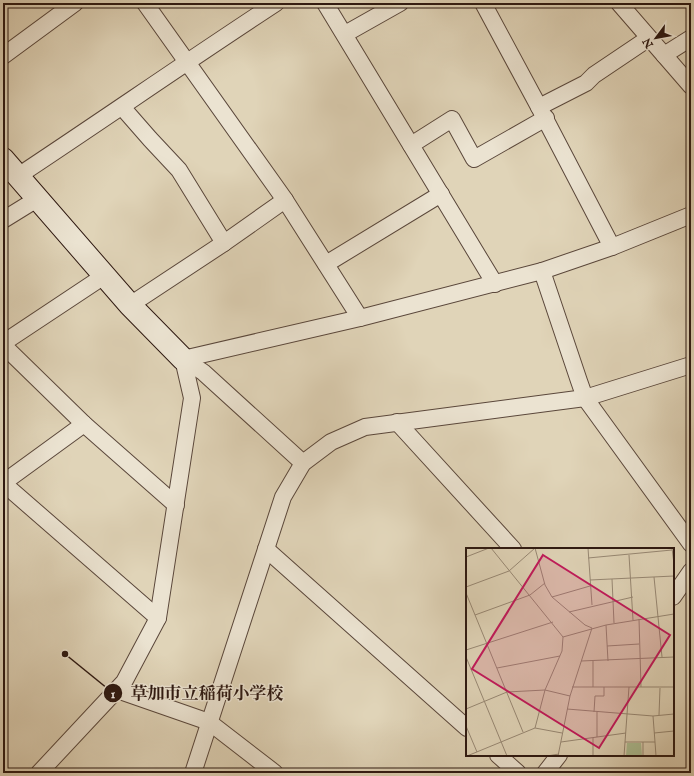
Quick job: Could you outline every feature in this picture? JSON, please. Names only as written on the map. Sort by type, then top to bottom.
[{"type":"street","points":[[3,56],[75,3]]},
{"type":"street","points":[[145,3],[285,200],[360,318]]},
{"type":"street","points":[[18,176],[276,3]]},
{"type":"street","points":[[325,3],[495,284]]},
{"type":"street","points":[[345,34],[400,3]]},
{"type":"street","points":[[483,3],[612,247]]},
{"type":"street","points":[[619,3],[691,86]]},
{"type":"street","points":[[411,145],[452,119],[474,159],[649,38]]},
{"type":"street","points":[[664,55],[691,38]]},
{"type":"street","points":[[122,107],[179,170],[224,243]]},
{"type":"street","points":[[3,159],[130,305],[183,359],[203,372],[303,463]]},
{"type":"street","points":[[326,264],[441,194]]},
{"type":"street","points":[[3,220],[37,199]]},
{"type":"street","points":[[130,305],[224,243],[285,200]]},
{"type":"street","points":[[183,359],[360,318],[542,271],[612,247],[691,215]]},
{"type":"street","points":[[542,271],[585,398],[691,544]]},
{"type":"street","points":[[104,276],[3,344],[84,424],[176,505]]},
{"type":"street","points":[[39,773],[124,682],[158,618],[192,398],[183,359]]},
{"type":"street","points":[[193,773],[283,497],[303,463],[331,442],[365,427],[585,398],[691,365]]},
{"type":"street","points":[[397,422],[512,548]]},
{"type":"street","points":[[84,424],[3,483],[158,618]]},
{"type":"street","points":[[266,548],[466,727]]},
{"type":"street","points":[[674,596],[691,571]]},
{"type":"street","points":[[117,690],[209,722],[275,773]]},
{"type":"street","points":[[499,756],[518,773]]},
{"type":"street","points":[[545,773],[558,756]]},
{"type":"place","name":"草加市立稲荷小学校","points":[[65,654]]}]
